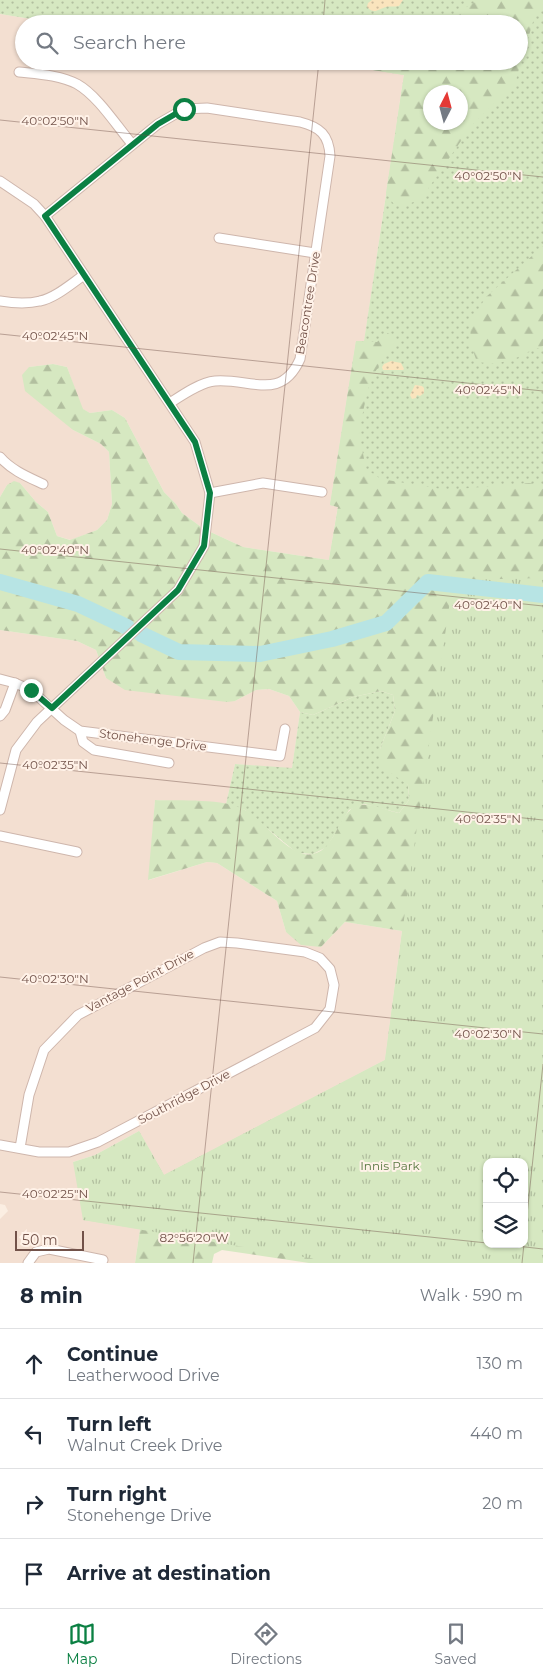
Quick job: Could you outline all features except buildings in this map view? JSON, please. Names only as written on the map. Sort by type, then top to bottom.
[{"type":"street","points":[[19,72],[55,77],[76,84],[94,97],[132,144],[45,216]]},
{"type":"street","name":"Beacontree Drive","points":[[132,144],[158,124],[184,109],[207,108],[313,125],[323,133],[330,143],[330,156],[300,359],[294,371],[285,380],[272,385],[214,381],[186,392],[170,403]]},
{"type":"street","points":[[0,181],[34,204],[45,216],[195,442],[210,493],[204,546],[178,590],[37,722],[16,750],[0,810]]},
{"type":"street","points":[[219,238],[315,253]]},
{"type":"street","points":[[0,301],[40,301],[58,293],[84,275]]},
{"type":"street","points":[[0,457],[25,475],[43,484]]},
{"type":"street","points":[[210,493],[263,483],[322,492]]},
{"type":"street","points":[[0,680],[15,683],[31,690],[80,732],[83,742],[94,750],[170,763]]},
{"type":"street","points":[[0,716],[5,710],[15,683]]},
{"type":"street","name":"Stonehenge Drive","points":[[80,732],[280,756],[285,729]]},
{"type":"street","points":[[0,836],[77,852]]},
{"type":"street","name":"Vantage Point Drive","points":[[20,1148],[29,1095],[44,1050],[78,1015],[204,948],[220,942],[305,952],[320,958],[330,969],[334,985]]},
{"type":"street","name":"Southridge Drive","points":[[0,1145],[39,1152],[69,1152],[98,1142],[315,1028],[330,1009],[334,985]]},
{"type":"street","points":[[28,1263],[36,1252],[49,1249],[103,1260]]},
{"type":"shaded area","points":[[0,14],[15,16],[15,70],[377,70],[404,74],[364,342],[356,341],[330,505],[338,506],[329,560],[243,547],[204,529],[182,513],[164,492],[125,418],[112,410],[90,413],[82,409],[67,367],[53,364],[29,367],[73,430],[101,444],[109,452],[112,504],[107,520],[97,530],[71,540],[57,536],[48,512],[36,502],[20,483],[7,485],[0,497]]},
{"type":"shaded area","points":[[0,630],[77,641],[96,650],[106,678],[235,701],[256,690],[269,689],[289,696],[300,712],[292,769],[235,764],[226,804],[155,800],[149,880],[207,862],[217,863],[277,901],[286,932],[321,947],[345,922],[402,931],[385,1060],[164,1176],[139,1131],[95,1155],[73,1162],[140,1229],[135,1263],[0,1263],[0,1219],[8,1211],[5,1205],[0,1204]]},
{"type":"green space","points":[[0,0],[543,0],[543,578],[329,560],[338,507],[330,505],[356,341],[364,341],[404,75],[373,70],[528,70],[528,15],[0,14]]},
{"type":"green space","points":[[479,0],[543,0],[543,8],[535,15],[528,39],[528,15],[452,15]]},
{"type":"green space","points":[[373,70],[519,70],[515,83],[472,125],[421,199],[406,205],[393,203],[386,193],[404,75]]},
{"type":"green space","points":[[543,246],[543,346],[516,358],[496,364],[477,362],[471,345],[470,323],[486,297]]},
{"type":"green space","points":[[387,333],[395,336],[395,342],[371,378],[364,407],[359,433],[366,469],[381,479],[447,490],[529,483],[543,485],[543,1263],[309,1263],[222,1250],[214,1254],[212,1263],[135,1263],[140,1229],[83,1220],[139,1131],[164,1175],[385,1060],[402,931],[345,922],[321,947],[301,945],[286,932],[277,901],[217,863],[207,862],[148,880],[155,800],[189,800],[236,806],[253,815],[295,851],[313,854],[322,850],[328,844],[344,818],[357,806],[370,805],[399,813],[409,800],[408,785],[381,766],[380,749],[395,711],[393,695],[381,691],[353,697],[313,715],[300,712],[289,696],[269,689],[256,690],[235,701],[227,702],[125,690],[106,678],[96,650],[77,641],[0,630],[0,497],[7,485],[14,481],[20,483],[36,502],[48,512],[57,536],[70,540],[97,530],[107,520],[112,504],[109,452],[101,444],[73,430],[25,391],[22,375],[29,367],[53,364],[67,367],[83,409],[90,413],[112,410],[125,418],[164,492],[182,513],[204,529],[243,547],[329,560],[338,507],[330,505],[356,341],[377,342]]},
{"type":"green space","name":"Innis Park","points":[[543,578],[543,1263],[339,1263],[83,1220],[73,1162],[95,1155],[139,1131],[164,1175],[385,1060],[453,580]]},
{"type":"green space","points":[[381,691],[393,695],[395,711],[380,749],[408,785],[409,800],[399,813],[364,804],[349,810],[327,847],[313,854],[297,853],[245,810],[226,804],[235,764],[292,768],[300,712],[313,715],[353,697]]},
{"type":"sand","points":[[372,0],[403,0],[399,6],[372,11],[367,7],[368,3]]},
{"type":"sand","points":[[391,361],[401,363],[404,369],[383,370],[384,364]]},
{"type":"sand","points":[[415,385],[422,386],[424,393],[412,399],[410,395]]},
{"type":"waterway","points":[[0,582],[78,604],[127,627]]},
{"type":"waterway","points":[[141,634],[179,652],[260,654],[332,639],[386,623],[428,582],[543,595]]},
{"type":"route","points":[[31,690],[52,708],[178,590],[204,546],[210,490],[195,442],[45,216],[132,144],[158,124],[184,109]]}]
